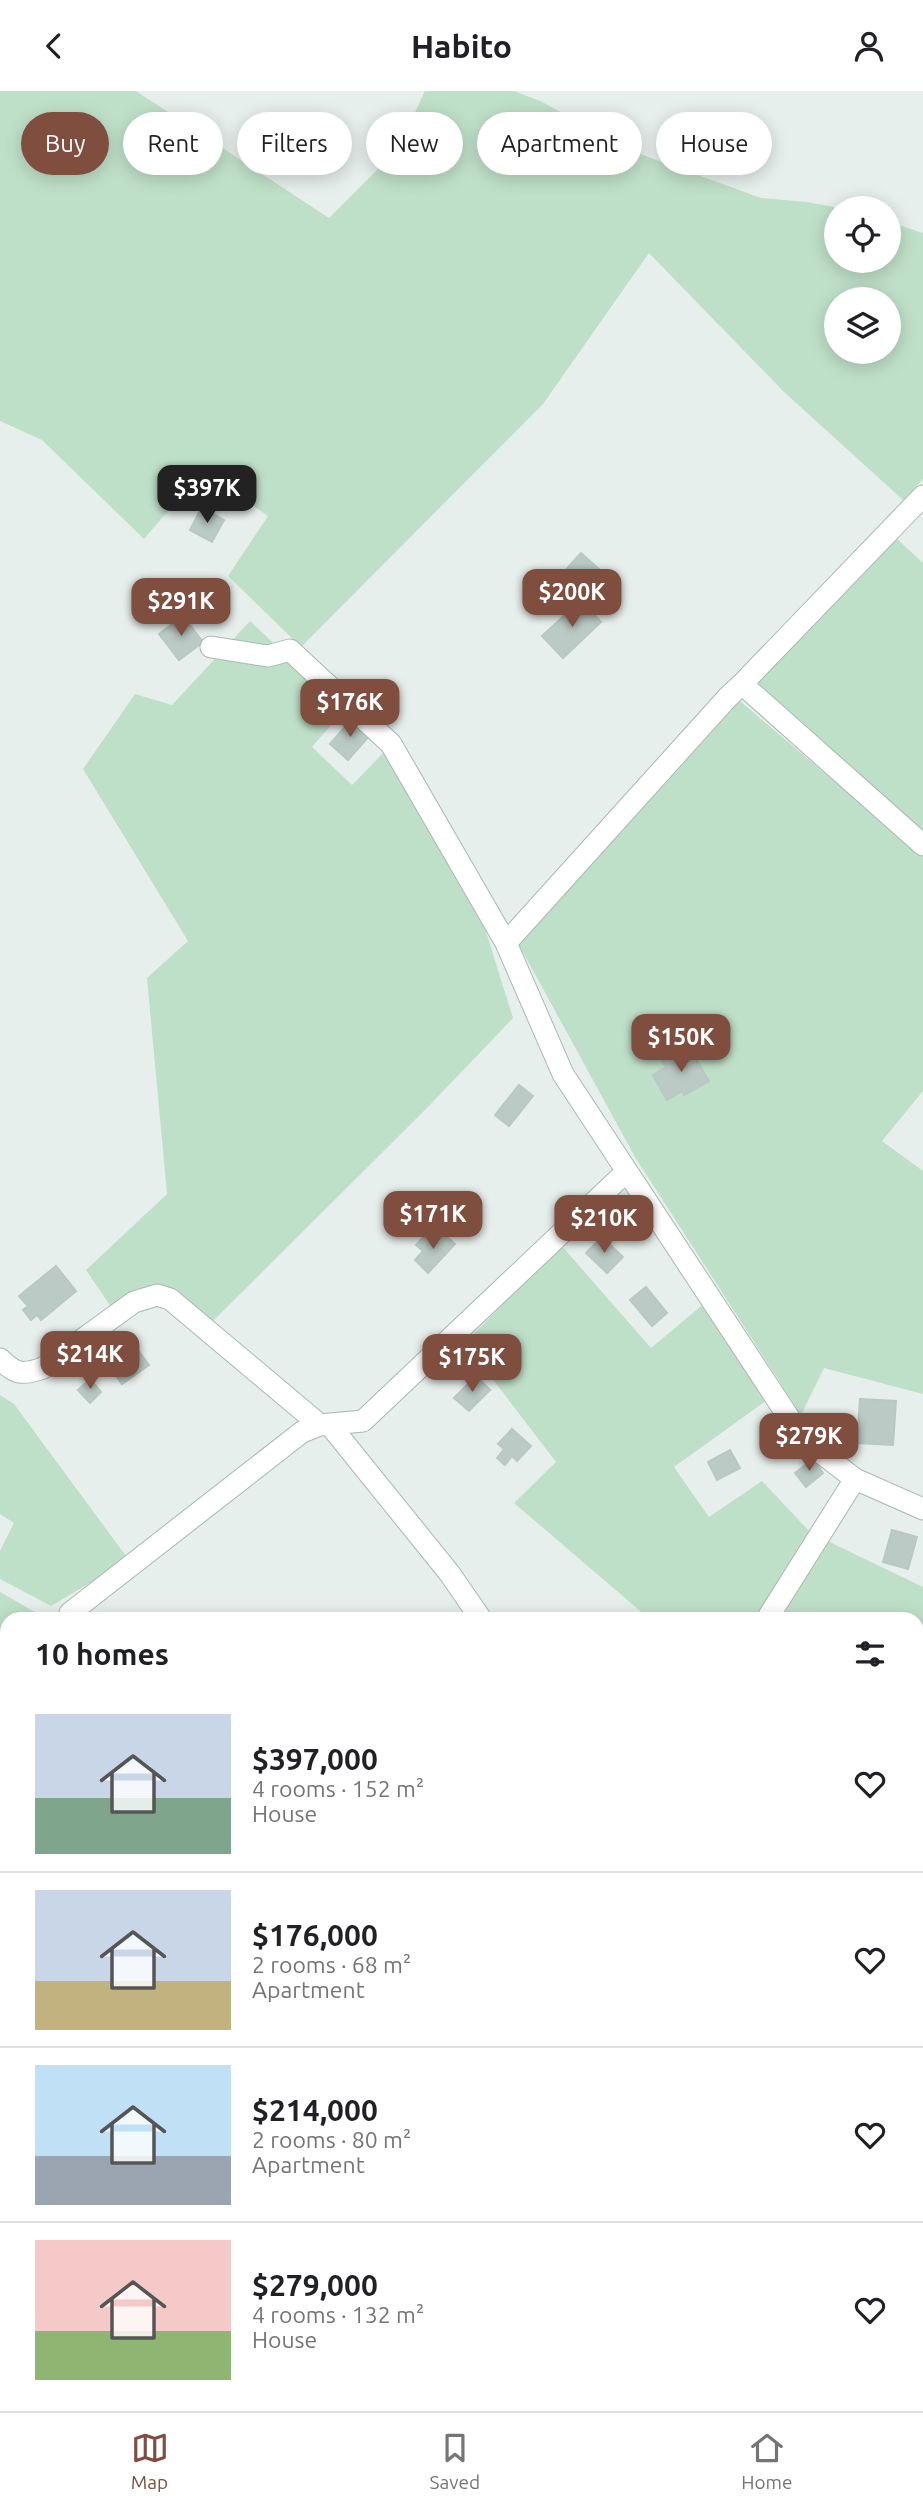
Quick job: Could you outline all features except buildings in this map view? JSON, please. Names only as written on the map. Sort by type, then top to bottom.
[{"type":"street","points":[[506,943],[728,697],[923,496]]},
{"type":"street","points":[[211,647],[268,656],[290,650],[391,744],[506,943],[563,1074],[803,1439],[855,1479],[923,1509]]},
{"type":"street","points":[[742,684],[923,845]]},
{"type":"street","points":[[71,1612],[302,1432],[324,1425],[363,1421],[626,1172]]},
{"type":"street","points":[[0,1359],[8,1367],[26,1374],[43,1368],[134,1302],[157,1295],[170,1299],[324,1425],[450,1574],[476,1612]]},
{"type":"street","points":[[771,1612],[855,1479]]},
{"type":"green space","points":[[0,91],[136,91],[168,112],[123,112],[123,175],[223,175],[223,148],[237,157],[237,175],[264,175],[329,218],[372,175],[463,175],[463,112],[415,112],[425,91],[514,91],[561,112],[477,112],[477,175],[642,175],[642,155],[656,160],[656,175],[698,175],[761,198],[824,205],[824,273],[901,273],[901,226],[923,233],[923,479],[903,500],[783,391],[649,253],[543,404],[301,647],[228,576],[268,516],[203,470],[144,539],[42,440],[0,421]]},
{"type":"green space","points":[[895,537],[923,563],[923,830],[755,684]]},
{"type":"green space","points":[[250,621],[344,710],[312,747],[352,785],[386,750],[484,925],[513,1018],[427,1108],[211,1323],[174,1294],[113,1310],[86,1270],[167,1194],[147,978],[188,941],[83,769],[135,694],[172,705]]},
{"type":"green space","points":[[740,701],[923,857],[923,1091],[882,1141],[923,1171],[923,1394],[824,1368],[801,1415],[635,1157],[519,945]]},
{"type":"green space","points":[[561,1245],[651,1348],[706,1302],[770,1398],[674,1467],[709,1517],[762,1481],[811,1533],[923,1587],[923,1612],[641,1612],[514,1503],[556,1462],[465,1343]]},
{"type":"green space","points":[[0,1395],[14,1404],[129,1560],[51,1606],[0,1579],[0,1551],[14,1523],[0,1514]]},
{"type":"green space","points":[[0,1592],[35,1612],[0,1612]]}]
